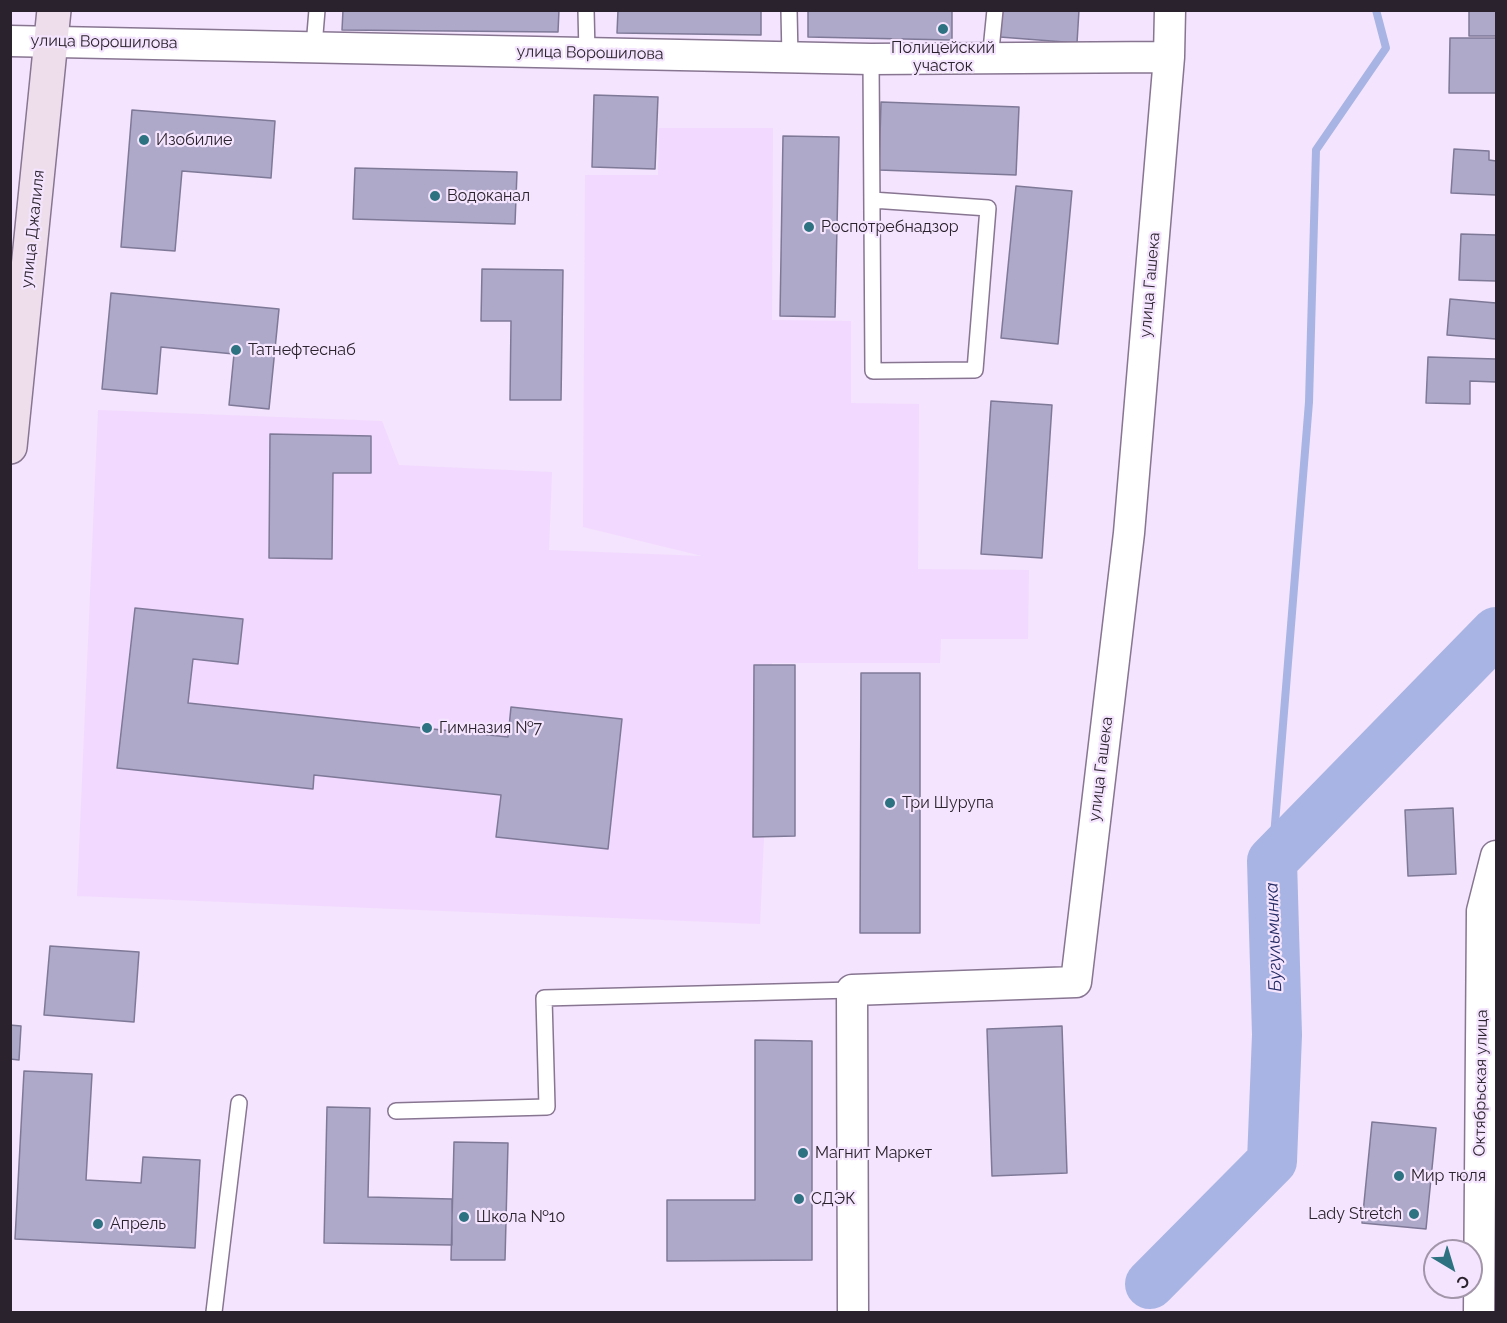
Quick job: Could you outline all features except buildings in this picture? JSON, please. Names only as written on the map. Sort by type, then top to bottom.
[{"type":"main road","name":"улица Джалиля","points":[[10,447],[53,26]]},
{"type":"street","name":"улица Гашека","points":[[852,990],[1076,982],[1129,533],[1169,57],[1170,10]]},
{"type":"street","name":"улица Ворошилова","points":[[10,41],[53,26],[314,46],[790,58],[990,60],[1169,57]]},
{"type":"street","name":"Октябрьская улица","points":[[1479,1312],[1482,911],[1497,856]]},
{"type":"street","points":[[852,990],[853,1312]]},
{"type":"lane","points":[[314,46],[317,10]]},
{"type":"lane","points":[[586,10],[587,53]]},
{"type":"lane","points":[[789,10],[790,58]]},
{"type":"lane","points":[[990,60],[995,10]]},
{"type":"lane","points":[[871,59],[873,372],[975,370],[988,208],[872,200]]},
{"type":"lane","points":[[396,1111],[547,1107],[544,998],[852,990]]},
{"type":"lane","points":[[214,1312],[239,1103]]},
{"type":"shaded area","name":"Гимназия №7","points":[[659,128],[773,128],[772,320],[851,321],[851,403],[919,404],[918,569],[1029,570],[1028,639],[941,639],[940,663],[772,663],[760,924],[77,896],[98,410],[382,421],[399,465],[552,472],[549,550],[702,556],[583,527],[585,175],[658,175]]},
{"type":"waterway","points":[[1272,861],[1309,402],[1316,150],[1386,48],[1376,10]]},
{"type":"waterway","name":"Бугульминка","points":[[1150,1284],[1272,1161],[1277,1035],[1272,861],[1496,632]]},
{"type":"place","name":"Полицейский участок","points":[[943,29]]},
{"type":"place","name":"Изобилие","points":[[144,140]]},
{"type":"place","name":"Водоканал","points":[[435,196]]},
{"type":"place","name":"Роспотребнадзор","points":[[809,227]]},
{"type":"place","name":"Татнефтеснаб","points":[[236,350]]},
{"type":"place","name":"Гимназия №7","points":[[427,728]]},
{"type":"place","name":"Три Шурупа","points":[[890,803]]},
{"type":"place","name":"Магнит Маркет","points":[[803,1153]]},
{"type":"place","name":"Мир тюля","points":[[1399,1176]]},
{"type":"place","name":"СДЭК","points":[[799,1199]]},
{"type":"place","name":"Lady Stretch","points":[[1414,1214]]},
{"type":"place","name":"Школа №10","points":[[464,1217]]},
{"type":"place","name":"Апрель","points":[[98,1224]]}]
